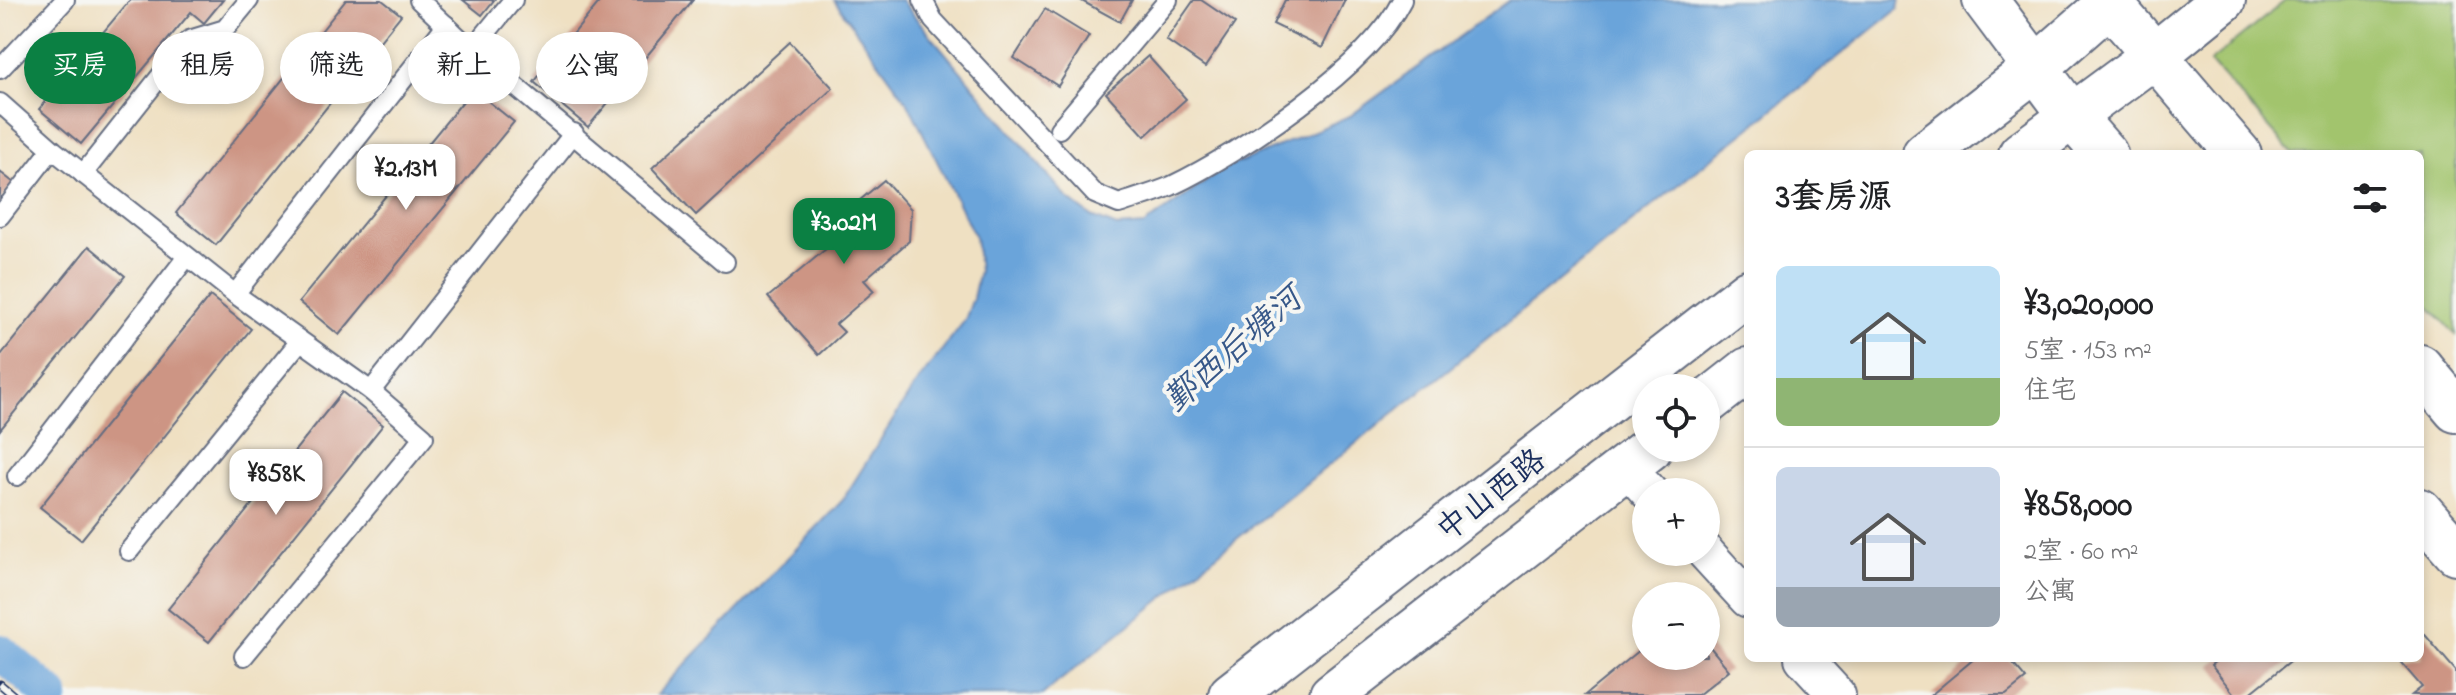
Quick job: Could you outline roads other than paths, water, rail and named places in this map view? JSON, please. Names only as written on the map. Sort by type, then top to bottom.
[{"type":"main road","points":[[2026,150],[2155,55],[2223,0]]},
{"type":"main road","points":[[1930,150],[2037,67],[2110,1],[2236,150]]},
{"type":"main road","points":[[1989,4],[2071,115],[2102,150]]},
{"type":"main road","name":"中山西路","points":[[1231,695],[1744,295]]},
{"type":"main road","points":[[2424,372],[2456,410]]},
{"type":"main road","points":[[1720,392],[1744,373]]},
{"type":"main road","name":"中山西路","points":[[1332,695],[1642,469]]},
{"type":"main road","points":[[2424,516],[2456,552]]},
{"type":"street","points":[[1718,566],[1744,595]]},
{"type":"street","points":[[1807,662],[1837,695]]},
{"type":"lane","points":[[0,69],[65,0]]},
{"type":"lane","points":[[83,174],[189,40],[225,29],[249,0]]},
{"type":"lane","points":[[419,0],[453,32]]},
{"type":"lane","points":[[487,32],[513,0]]},
{"type":"lane","points":[[923,0],[933,20],[1095,194],[1119,204],[1170,186],[1252,139],[1332,78],[1390,23],[1402,0]]},
{"type":"lane","points":[[1059,129],[1168,0]]},
{"type":"lane","points":[[235,294],[446,25]]},
{"type":"lane","points":[[520,89],[725,262]]},
{"type":"lane","points":[[0,103],[186,258],[371,391],[424,437],[244,656]]},
{"type":"lane","points":[[371,391],[574,133]]},
{"type":"lane","points":[[0,216],[52,149]]},
{"type":"lane","points":[[17,476],[186,258]]},
{"type":"lane","points":[[129,551],[300,341]]},
{"type":"water","name":"鄞西后塘河","points":[[834,0],[901,0],[1067,198],[1092,217],[1117,227],[1144,225],[1224,169],[1350,116],[1510,0],[1900,0],[1898,9],[1042,695],[656,695],[842,501],[915,385],[965,320],[973,298],[979,271],[975,237],[908,103]]},
{"type":"waterway","points":[[0,652],[51,695]]},
{"type":"railway","points":[[0,684],[13,695]]}]
